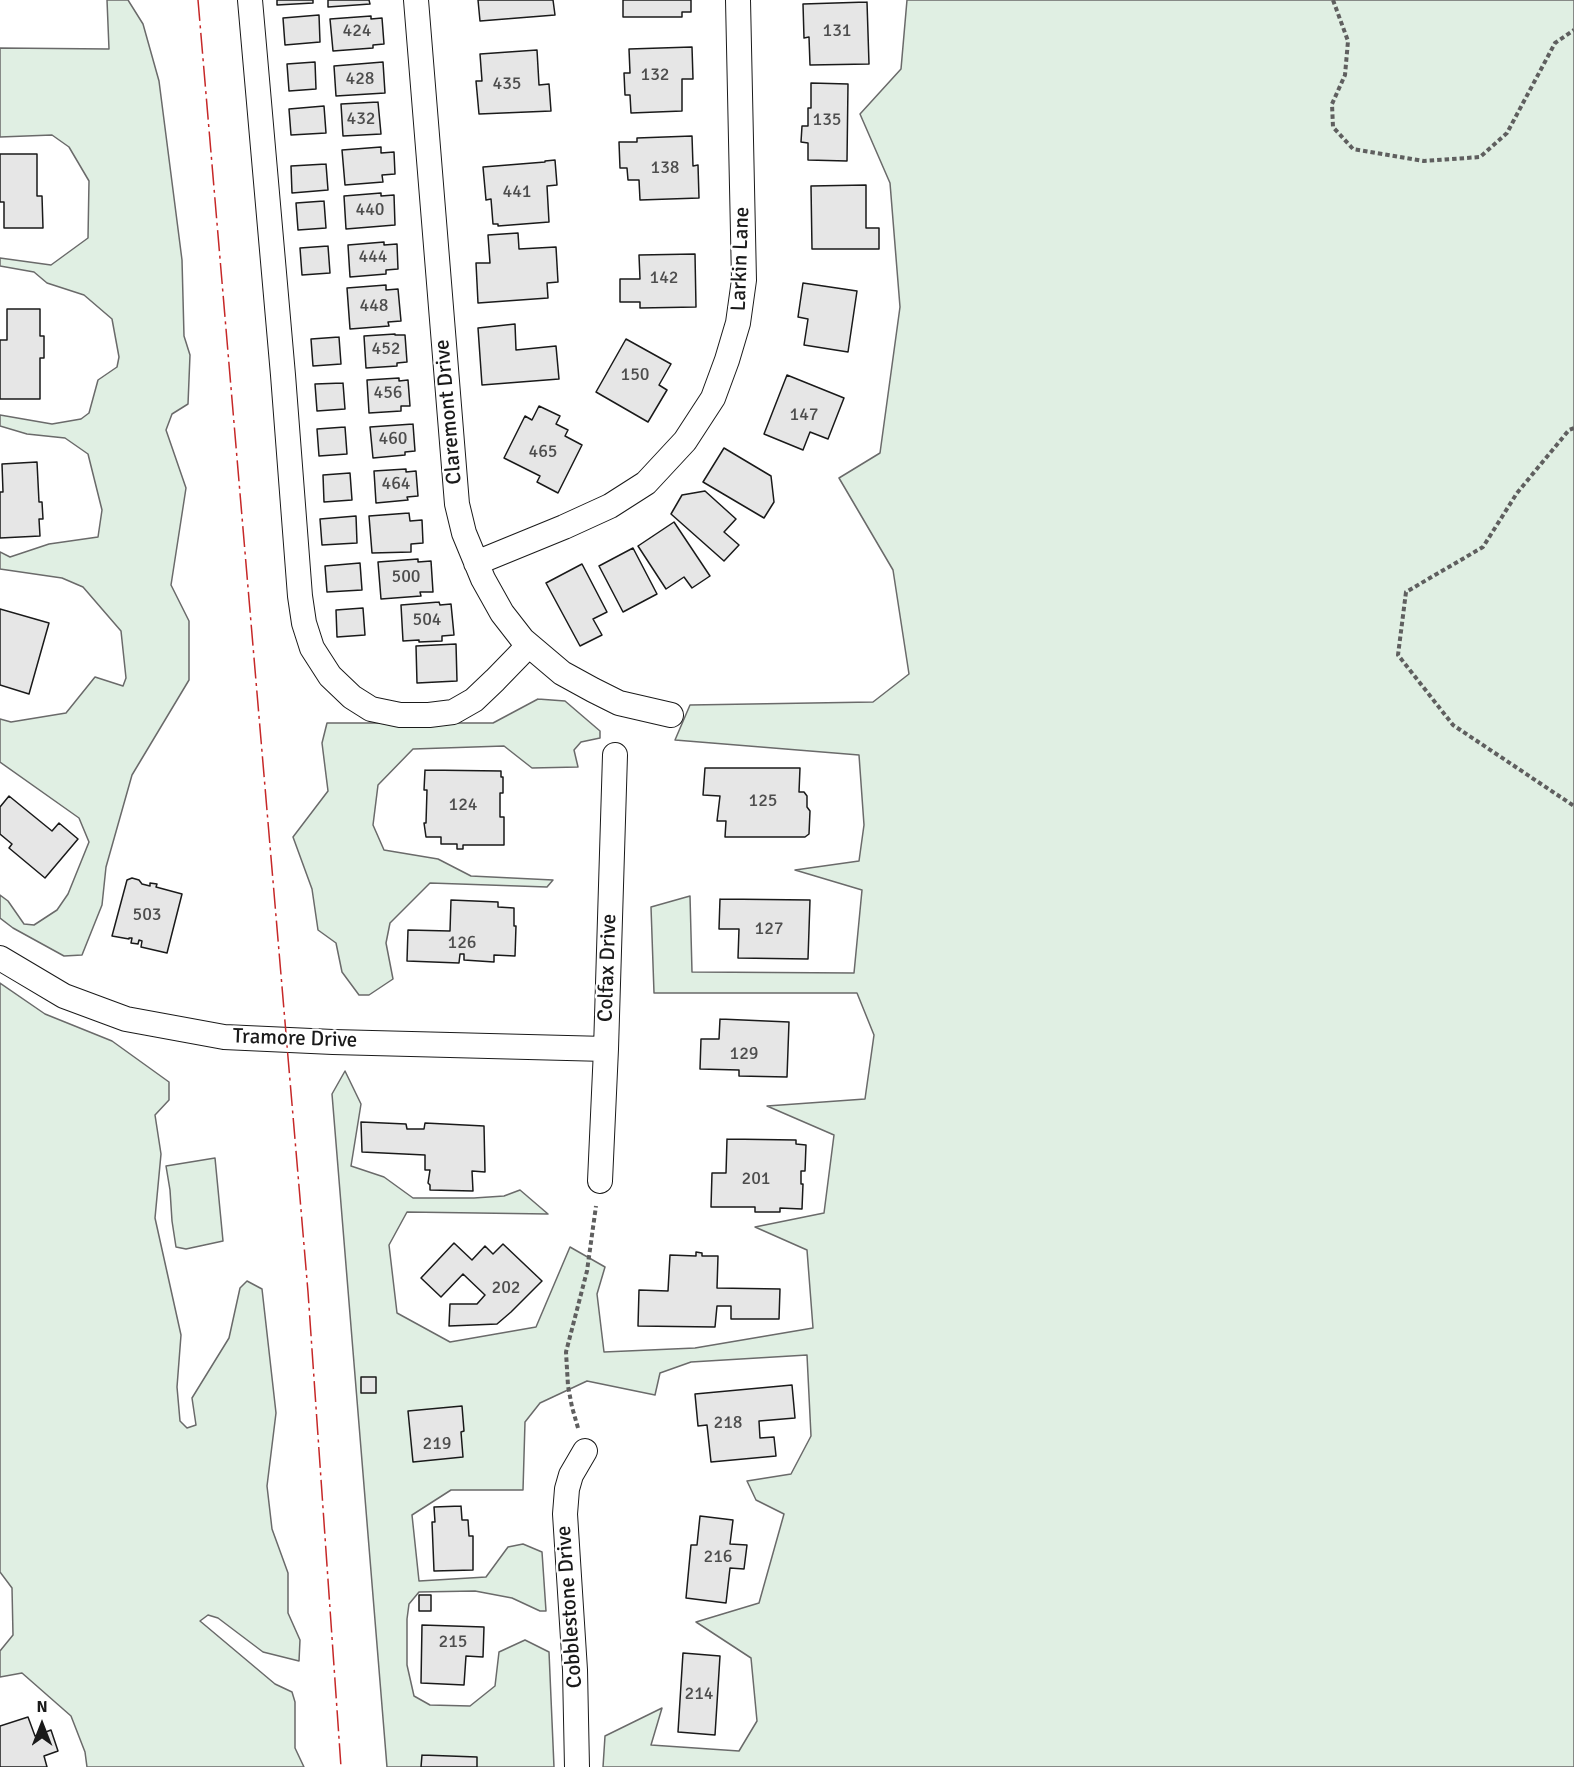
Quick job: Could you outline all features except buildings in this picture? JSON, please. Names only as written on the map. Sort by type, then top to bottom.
[{"type":"street","points":[[250,0],[300,596],[304,623],[312,648],[330,676],[352,697],[371,708],[400,715],[429,715],[453,712],[474,700],[529,645]]},
{"type":"street","name":"Claremont Drive","points":[[416,0],[457,504],[464,533],[502,613],[529,645],[562,673],[619,703],[671,715]]},
{"type":"street","name":"Larkin Lane","points":[[476,562],[610,506],[646,483],[685,441],[712,398],[738,323],[744,280],[738,0]]},
{"type":"street","name":"Colfax Drive","points":[[600,1180],[615,754]]},
{"type":"street","name":"Tramore Drive","points":[[0,958],[64,996],[126,1019],[224,1037],[606,1049]]},
{"type":"street","name":"Cobblestone Drive","points":[[577,1767],[575,1670],[565,1514],[567,1489],[571,1475],[585,1451]]},
{"type":"path","points":[[1333,0],[1348,41],[1345,75],[1332,104],[1333,127],[1353,149],[1424,161],[1480,158],[1508,133],[1555,43],[1574,30]]},
{"type":"path","points":[[1574,428],[1569,430],[1517,493],[1483,547],[1406,592],[1398,655],[1453,725],[1574,806]]},
{"type":"path","points":[[585,1451],[572,1407],[566,1352],[587,1271],[600,1180]]},
{"type":"green space","points":[[107,0],[128,0],[143,24],[159,81],[182,260],[184,336],[190,355],[188,404],[172,414],[166,430],[186,488],[171,585],[189,621],[189,680],[132,775],[106,867],[102,905],[82,955],[64,956],[13,928],[0,918],[0,895],[8,901],[24,924],[34,925],[57,910],[68,894],[89,842],[79,818],[0,762],[0,719],[11,722],[66,713],[95,677],[123,686],[126,678],[121,631],[83,587],[62,578],[0,569],[0,552],[10,557],[49,544],[98,537],[102,510],[88,454],[65,438],[27,434],[0,426],[0,415],[52,424],[81,419],[89,413],[98,380],[117,367],[119,357],[112,319],[84,295],[47,283],[34,272],[0,266],[0,258],[51,265],[88,238],[89,181],[69,147],[52,135],[0,137],[0,48],[109,49]]},
{"type":"green space","points":[[907,0],[1574,0],[1574,1767],[603,1767],[605,1736],[662,1708],[651,1745],[739,1751],[757,1721],[751,1658],[696,1622],[759,1603],[784,1514],[756,1500],[747,1481],[791,1474],[811,1436],[807,1355],[691,1362],[660,1373],[655,1395],[587,1381],[540,1403],[525,1422],[523,1490],[451,1490],[412,1515],[419,1581],[486,1577],[508,1547],[523,1544],[542,1552],[546,1611],[540,1611],[512,1598],[475,1591],[419,1592],[409,1604],[407,1665],[414,1696],[430,1705],[470,1706],[495,1686],[499,1652],[525,1640],[549,1652],[554,1767],[387,1767],[332,1094],[345,1071],[361,1104],[351,1166],[384,1177],[413,1198],[504,1196],[520,1190],[548,1214],[407,1212],[389,1245],[397,1313],[450,1342],[536,1327],[570,1247],[605,1267],[597,1294],[604,1352],[695,1348],[813,1328],[807,1250],[755,1227],[824,1213],[834,1135],[767,1106],[865,1099],[874,1035],[857,993],[654,993],[651,907],[690,896],[692,972],[854,973],[862,890],[795,870],[859,861],[864,825],[859,755],[675,740],[690,705],[873,702],[909,674],[893,570],[839,478],[880,453],[900,307],[890,183],[860,114],[901,69]]},
{"type":"green space","points":[[538,699],[565,701],[600,731],[600,738],[581,742],[574,750],[578,767],[532,768],[504,746],[413,749],[378,785],[373,825],[384,850],[438,859],[471,876],[553,880],[547,887],[430,883],[390,923],[386,943],[393,979],[369,995],[359,995],[342,972],[336,943],[318,930],[312,889],[293,837],[328,791],[322,743],[327,723],[493,723]]},
{"type":"green space","points":[[0,983],[45,1014],[112,1041],[169,1082],[169,1100],[155,1115],[161,1154],[155,1218],[181,1335],[177,1387],[180,1421],[187,1428],[196,1425],[192,1398],[229,1338],[240,1288],[247,1281],[262,1289],[276,1413],[267,1486],[272,1529],[288,1573],[288,1613],[300,1640],[299,1661],[263,1652],[218,1618],[208,1615],[200,1621],[275,1684],[292,1692],[295,1702],[295,1748],[304,1767],[87,1767],[85,1752],[71,1716],[22,1673],[0,1677],[0,1651],[13,1635],[12,1588],[0,1572]]},
{"type":"green space","points":[[215,1158],[223,1241],[186,1249],[176,1247],[166,1166]]},
{"type":"power","points":[[198,0],[308,1292],[341,1767]]}]
